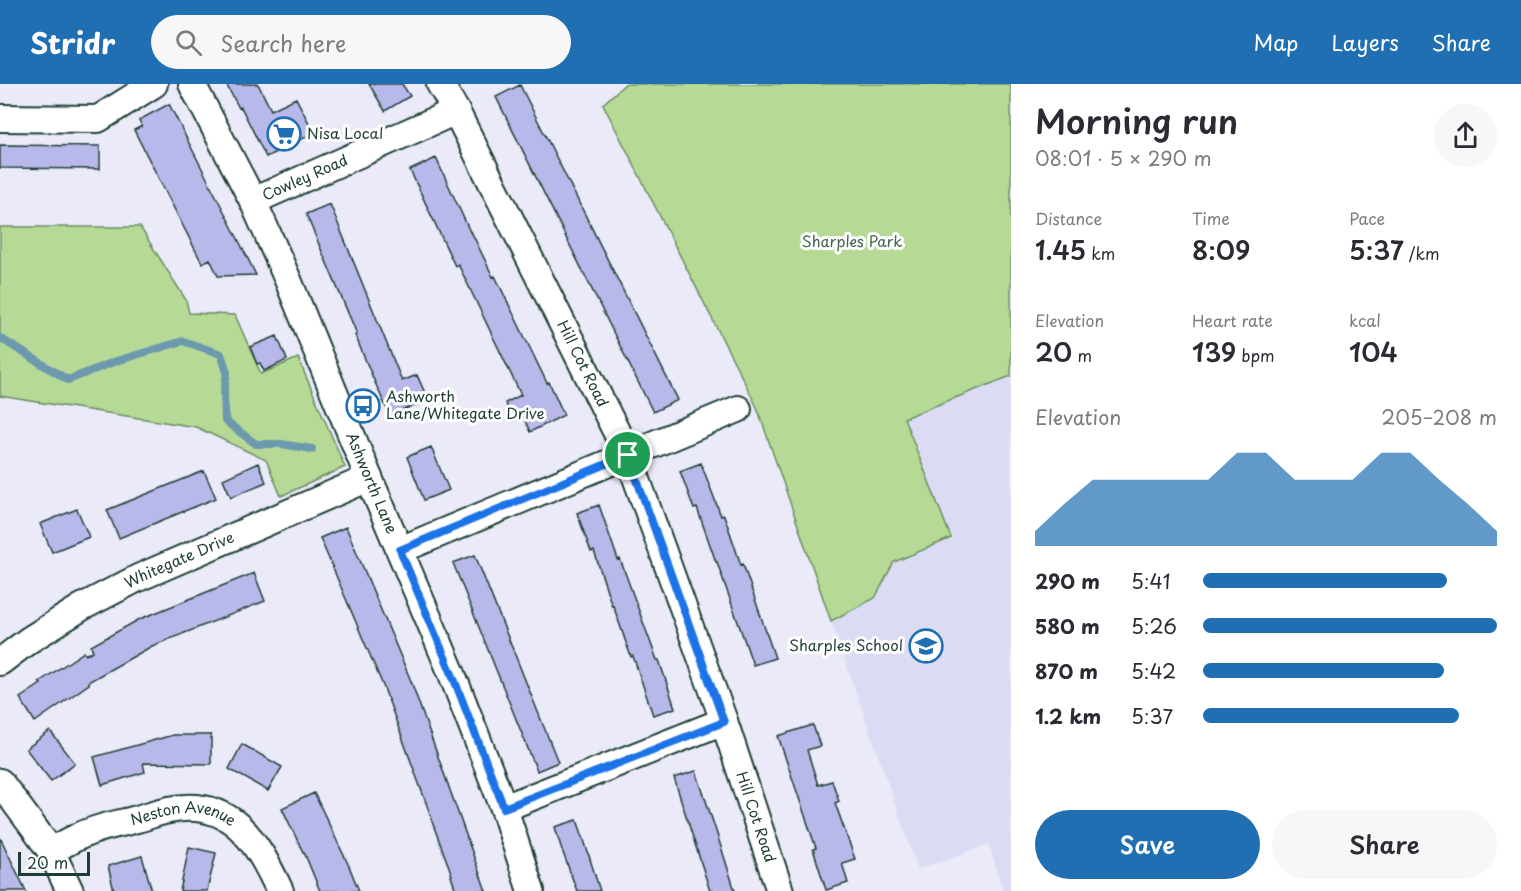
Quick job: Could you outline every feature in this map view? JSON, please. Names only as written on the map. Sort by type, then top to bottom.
[{"type":"street","points":[[0,118],[98,119],[154,84]]},
{"type":"street","name":"Ashworth Lane","points":[[192,84],[253,201],[288,280],[452,674],[504,808],[531,891]]},
{"type":"street","name":"Hill Cot Road","points":[[440,84],[456,111],[628,455],[724,722],[780,891]]},
{"type":"street","name":"Cowley Road","points":[[253,201],[456,111]]},
{"type":"street","points":[[400,550],[738,409]]},
{"type":"street","name":"Whitegate Drive","points":[[0,662],[29,640],[82,607],[138,578],[369,478]]},
{"type":"street","points":[[504,808],[724,722]]},
{"type":"street","points":[[0,782],[51,851],[70,891]]},
{"type":"street","name":"Neston Avenue","points":[[51,851],[81,835],[170,810],[196,808],[218,813],[237,824],[253,840],[280,891]]},
{"type":"shaded area","name":"Sharples School","points":[[1011,376],[1011,891],[1003,891],[989,844],[918,869],[831,621],[875,598],[894,562],[951,538],[904,418]]},
{"type":"green space","name":"Sharples Park","points":[[625,84],[1011,84],[1011,376],[904,418],[951,538],[894,562],[875,598],[831,621],[757,407],[603,104]]},
{"type":"green space","points":[[0,227],[140,227],[186,300],[189,313],[235,315],[261,374],[298,358],[345,467],[281,496],[266,460],[196,427],[0,396]]},
{"type":"building","points":[[226,84],[258,84],[271,110],[296,98],[314,133],[266,157],[241,107],[239,108]]},
{"type":"building","points":[[369,84],[402,84],[410,96],[385,111]]},
{"type":"building","points":[[520,85],[678,400],[653,412],[496,97]]},
{"type":"building","points":[[169,104],[256,275],[218,276],[210,259],[202,263],[134,130],[142,126],[139,120]]},
{"type":"building","points":[[0,145],[100,146],[100,169],[0,168]]},
{"type":"building","points":[[436,158],[471,234],[471,231],[564,415],[530,432],[523,416],[513,421],[505,403],[521,395],[458,264],[455,266],[410,170]]},
{"type":"building","points":[[330,204],[402,381],[417,375],[428,400],[390,416],[306,214]]},
{"type":"building","points":[[277,336],[287,360],[264,371],[260,363],[257,364],[250,347]]},
{"type":"building","points":[[431,447],[449,490],[424,500],[407,457]]},
{"type":"building","points":[[258,463],[266,482],[231,497],[223,479]]},
{"type":"building","points":[[701,463],[721,516],[724,515],[741,565],[743,564],[775,658],[753,665],[697,508],[694,509],[680,471]]},
{"type":"building","points":[[204,471],[216,498],[119,538],[107,510]]},
{"type":"building","points":[[599,505],[618,560],[620,559],[657,660],[659,660],[675,708],[653,715],[594,551],[591,552],[577,513]]},
{"type":"building","points":[[77,509],[89,537],[52,552],[40,524]]},
{"type":"building","points":[[346,527],[411,681],[486,891],[456,891],[384,688],[320,538]]},
{"type":"building","points":[[475,555],[558,762],[537,771],[453,563]]},
{"type":"building","points":[[254,573],[265,601],[152,646],[88,682],[89,684],[35,722],[20,698],[41,684],[39,682],[84,652],[86,655],[93,651],[91,646],[140,619]]},
{"type":"building","points":[[813,725],[820,746],[807,750],[818,785],[832,781],[839,801],[835,803],[855,859],[842,863],[848,883],[826,890],[813,849],[816,848],[778,736]]},
{"type":"building","points":[[50,731],[75,763],[51,781],[26,749]]},
{"type":"building","points":[[173,735],[211,735],[211,764],[143,763],[145,772],[102,785],[94,757]]},
{"type":"building","points":[[242,744],[282,767],[268,791],[229,769]]},
{"type":"building","points":[[696,771],[735,891],[710,891],[674,778]]},
{"type":"building","points":[[314,793],[359,891],[320,891],[282,808]]},
{"type":"building","points":[[577,820],[600,891],[577,891],[561,847],[555,827]]},
{"type":"building","points":[[0,837],[26,891],[0,891]]},
{"type":"building","points":[[189,847],[216,853],[207,891],[180,891]]},
{"type":"building","points":[[142,856],[152,891],[114,891],[108,866]]},
{"type":"waterway","points":[[0,338],[68,380],[116,361],[183,341],[221,354],[227,372],[224,392],[225,421],[256,444],[281,444],[312,449]]},
{"type":"place","name":"Nisa Local","points":[[284,134]]},
{"type":"place","name":"Ashworth Lane/Whitegate Drive","points":[[363,406]]},
{"type":"place","name":"Sharples School","points":[[926,646]]},
{"type":"route","points":[[628,455],[724,722],[504,808],[452,674],[400,550],[628,455]]}]
